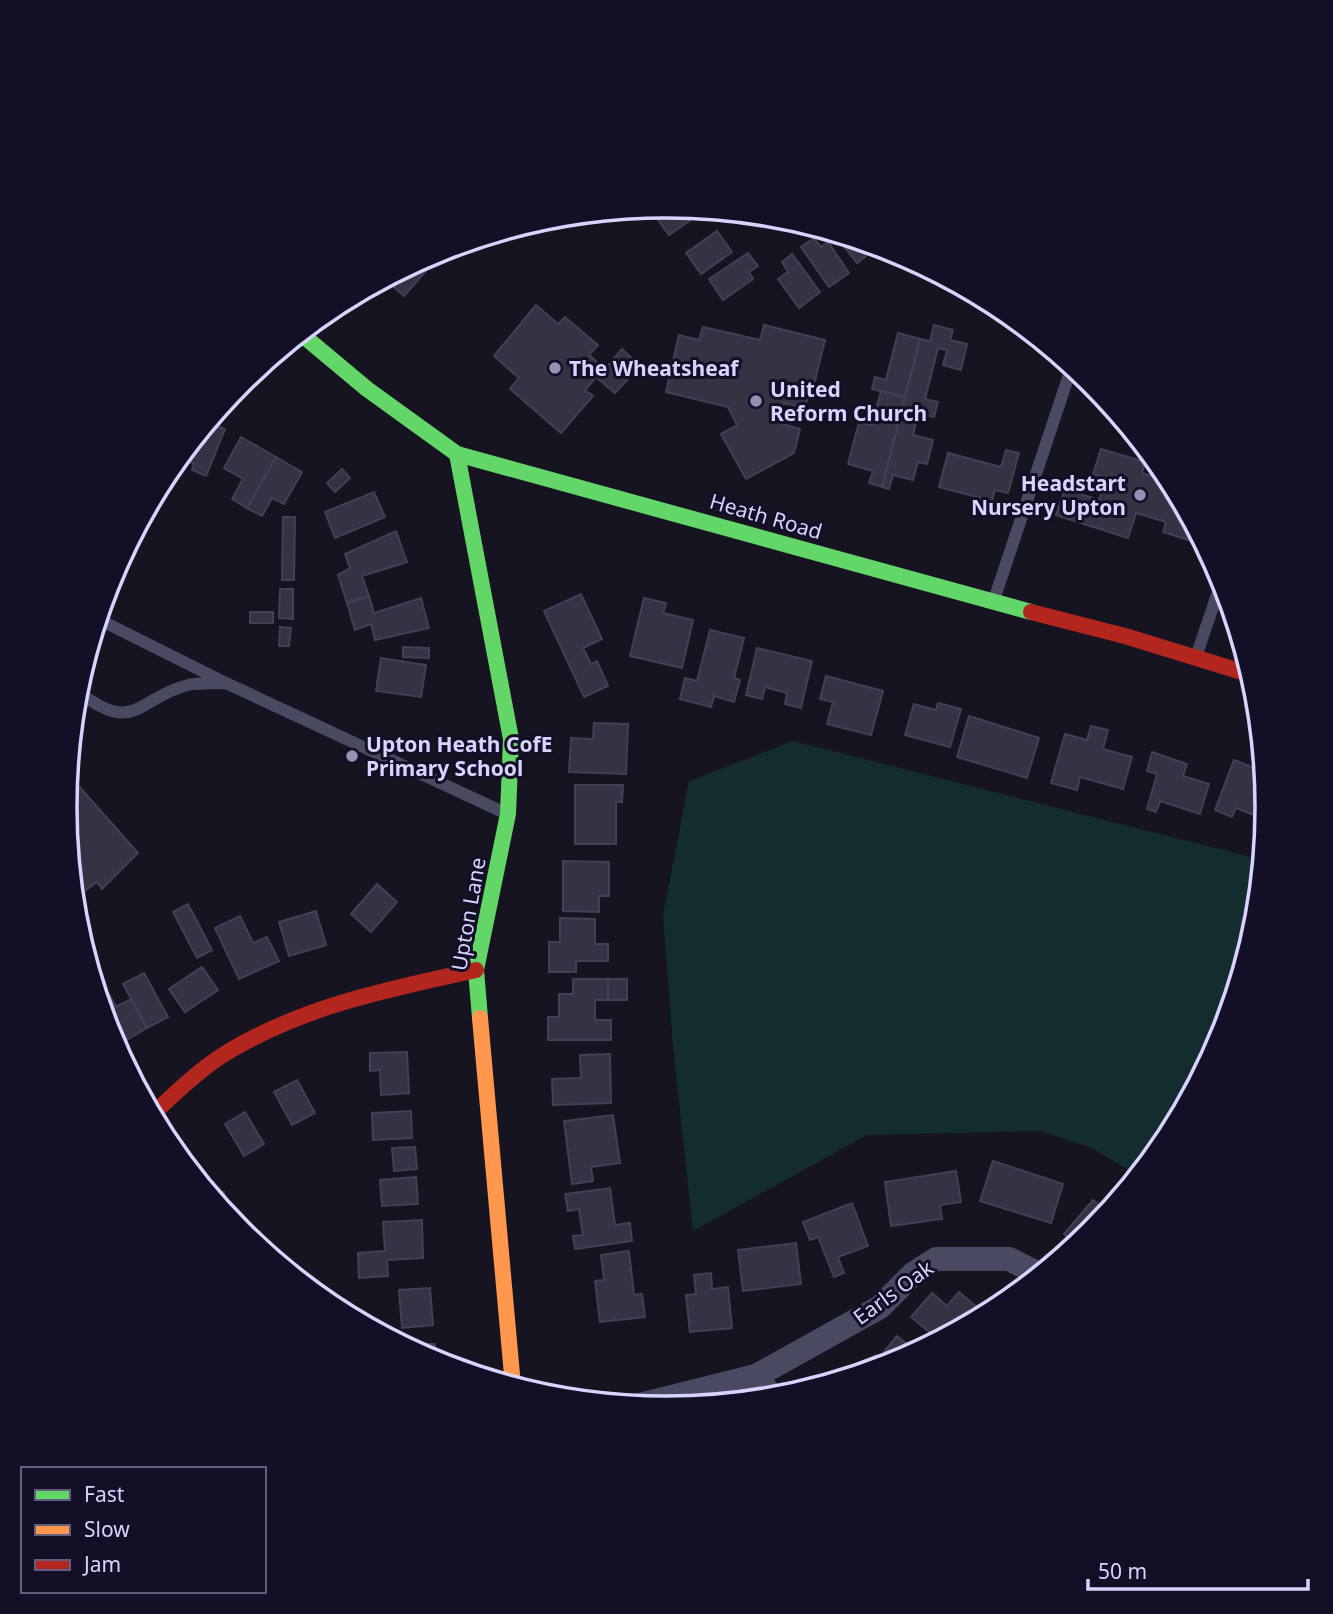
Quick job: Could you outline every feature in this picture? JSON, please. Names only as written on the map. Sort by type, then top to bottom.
[{"type":"street","name":"Heath Road","points":[[308,339],[367,389],[457,454],[1196,657],[1240,672]]},
{"type":"street","name":"Upton Lane","points":[[457,454],[511,738],[508,814],[476,970],[512,1375]]},
{"type":"street","points":[[159,1107],[183,1081],[264,1029],[345,999],[476,970]]},
{"type":"street","name":"Earls Oak","points":[[677,1396],[756,1376],[880,1307],[914,1273],[936,1259],[1009,1259],[1031,1270]]},
{"type":"street","points":[[756,1376],[765,1388]]},
{"type":"lane","points":[[993,603],[1068,377]]},
{"type":"lane","points":[[1196,657],[1217,596]]},
{"type":"lane","points":[[106,623],[226,683],[508,814]]},
{"type":"lane","points":[[87,699],[116,713],[140,710],[188,685],[226,683]]},
{"type":"green space","points":[[793,741],[1254,858],[1245,922],[1236,960],[1211,1033],[1177,1102],[1130,1171],[1092,1148],[1040,1131],[867,1135],[693,1231],[673,1046],[663,915],[689,781]]},
{"type":"building","points":[[657,218],[692,219],[669,235]]},
{"type":"building","points":[[717,231],[732,252],[701,274],[686,253]]},
{"type":"building","points":[[814,238],[821,247],[828,242],[849,273],[829,287],[801,247]]},
{"type":"building","points":[[843,245],[869,254],[857,263]]},
{"type":"building","points":[[748,253],[758,266],[749,272],[753,279],[723,300],[709,279]]},
{"type":"building","points":[[792,254],[820,292],[799,308],[778,279],[788,272],[782,262]]},
{"type":"building","points":[[429,268],[404,296],[394,287],[398,282]]},
{"type":"building","name":"The Wheatsheaf","points":[[536,305],[558,324],[565,317],[598,345],[589,355],[605,369],[622,349],[640,366],[615,393],[596,377],[585,390],[593,396],[561,433],[510,389],[519,378],[494,356]]},
{"type":"building","name":"United Reform Church","points":[[764,325],[825,340],[813,389],[810,388],[805,408],[784,403],[779,423],[800,429],[794,453],[746,479],[721,434],[737,425],[728,407],[666,392],[679,335],[699,340],[703,327],[760,340]]},
{"type":"building","points":[[934,325],[953,330],[950,340],[967,344],[961,370],[943,365],[947,350],[938,348],[925,399],[938,402],[934,417],[918,413],[913,435],[933,440],[927,464],[918,462],[913,480],[893,475],[889,489],[882,487],[920,339],[930,341]]},
{"type":"building","points":[[898,333],[920,339],[905,397],[872,389],[875,377],[886,380]]},
{"type":"building","points":[[881,391],[905,397],[882,487],[869,483],[873,471],[848,464],[859,422],[872,425]]},
{"type":"building","points":[[217,426],[225,429],[206,476],[192,470],[194,464],[189,462]]},
{"type":"building","points":[[241,437],[276,457],[247,508],[232,499],[243,479],[224,468]]},
{"type":"building","name":"Headstart Nursery Upton","points":[[1101,449],[1144,462],[1142,473],[1157,479],[1192,541],[1163,532],[1166,522],[1136,513],[1128,538],[1056,515],[1065,489],[1099,500],[1106,478],[1093,474]]},
{"type":"building","points":[[1006,450],[1019,453],[1008,493],[995,490],[992,501],[939,487],[948,453],[1001,467]]},
{"type":"building","points":[[276,457],[302,472],[284,504],[272,498],[262,516],[247,508]]},
{"type":"building","points":[[342,469],[350,478],[335,492],[327,483]]},
{"type":"building","points":[[374,492],[385,517],[335,538],[325,512]]},
{"type":"building","points":[[283,517],[295,517],[294,580],[282,580]]},
{"type":"building","points":[[396,531],[407,562],[362,576],[369,596],[347,603],[338,575],[350,568],[345,554]]},
{"type":"building","points":[[280,589],[293,589],[293,619],[279,618]]},
{"type":"building","points":[[581,594],[602,639],[583,648],[591,664],[597,661],[608,686],[584,697],[544,611]]},
{"type":"building","points":[[369,596],[374,613],[421,598],[429,628],[375,640],[371,624],[355,630],[347,603]]},
{"type":"building","points":[[644,598],[666,603],[663,613],[693,620],[682,668],[630,656]]},
{"type":"building","points":[[250,612],[273,612],[273,623],[250,623]]},
{"type":"building","points":[[280,627],[291,628],[289,646],[279,646]]},
{"type":"building","points":[[710,630],[744,638],[734,678],[740,680],[734,702],[714,696],[711,707],[680,699],[685,678],[697,681]]},
{"type":"building","points":[[403,647],[429,648],[429,658],[403,657]]},
{"type":"building","points":[[757,648],[812,661],[801,708],[785,704],[787,693],[765,687],[762,699],[746,695]]},
{"type":"building","points":[[381,658],[426,665],[421,697],[376,691]]},
{"type":"building","points":[[826,676],[883,691],[871,735],[827,724],[833,702],[820,699]]},
{"type":"building","points":[[938,703],[961,709],[950,747],[905,735],[914,704],[936,710]]},
{"type":"building","points":[[969,716],[1039,738],[1027,778],[957,757]]},
{"type":"building","points":[[594,723],[628,724],[626,774],[569,772],[571,738],[593,739]]},
{"type":"building","points":[[1091,726],[1108,730],[1103,749],[1132,757],[1123,789],[1080,777],[1077,790],[1051,783],[1065,734],[1087,740]]},
{"type":"building","points":[[1152,752],[1187,764],[1183,776],[1209,784],[1200,814],[1160,801],[1156,812],[1147,809],[1157,774],[1147,771]]},
{"type":"building","points":[[1234,760],[1255,768],[1256,816],[1236,808],[1232,817],[1215,810]]},
{"type":"building","points":[[78,785],[138,853],[102,889],[97,882],[83,892],[78,846]]},
{"type":"building","points":[[575,785],[623,785],[622,802],[616,802],[616,844],[575,844]]},
{"type":"building","points":[[563,861],[609,862],[609,896],[599,896],[599,912],[563,911]]},
{"type":"building","points":[[377,884],[397,902],[371,932],[351,914]]},
{"type":"building","points":[[188,904],[212,950],[197,958],[173,912]]},
{"type":"building","points":[[316,911],[326,945],[289,956],[279,922]]},
{"type":"building","points":[[240,916],[253,943],[267,937],[279,961],[239,979],[215,928]]},
{"type":"building","points":[[560,918],[595,919],[595,944],[608,944],[608,961],[576,961],[576,972],[549,972],[549,942],[560,942]]},
{"type":"building","points":[[202,967],[218,990],[185,1012],[169,989]]},
{"type":"building","points":[[144,973],[168,1017],[147,1028],[123,984]]},
{"type":"building","points":[[573,979],[608,979],[608,1000],[595,1000],[595,1020],[611,1020],[611,1040],[548,1040],[548,1017],[559,1017],[559,994],[573,994]]},
{"type":"building","points":[[608,979],[627,979],[627,1000],[608,1000]]},
{"type":"building","points":[[108,995],[116,1007],[131,999],[147,1028],[125,1041]]},
{"type":"building","points":[[407,1052],[409,1093],[381,1095],[380,1070],[370,1071],[370,1053]]},
{"type":"building","points":[[610,1054],[611,1103],[553,1105],[552,1079],[581,1078],[580,1055]]},
{"type":"building","points":[[297,1080],[315,1113],[292,1125],[274,1092]]},
{"type":"building","points":[[411,1111],[412,1138],[373,1140],[372,1113]]},
{"type":"building","points":[[245,1112],[264,1144],[244,1156],[225,1124]]},
{"type":"building","points":[[613,1115],[620,1163],[591,1167],[593,1181],[572,1184],[564,1121]]},
{"type":"building","points":[[415,1147],[417,1169],[394,1171],[392,1148]]},
{"type":"building","points":[[993,1161],[1063,1184],[1051,1223],[980,1201]]},
{"type":"building","points":[[956,1171],[961,1202],[940,1205],[942,1219],[891,1226],[885,1182]]},
{"type":"building","points":[[416,1177],[418,1204],[382,1206],[380,1180]]},
{"type":"building","points":[[610,1188],[615,1225],[630,1223],[632,1241],[575,1249],[573,1236],[583,1235],[579,1209],[568,1211],[565,1194]]},
{"type":"building","points":[[1093,1200],[1100,1206],[1068,1238],[1064,1234]]},
{"type":"building","points":[[852,1203],[868,1246],[838,1257],[844,1273],[834,1277],[818,1237],[810,1240],[803,1222]]},
{"type":"building","points":[[422,1220],[423,1258],[387,1260],[388,1276],[359,1278],[358,1253],[385,1251],[383,1222]]},
{"type":"building","points":[[796,1243],[801,1284],[743,1291],[738,1250]]},
{"type":"building","points":[[629,1251],[634,1295],[642,1294],[645,1317],[600,1322],[595,1281],[604,1280],[601,1255]]},
{"type":"building","points":[[711,1273],[712,1289],[728,1287],[732,1328],[690,1332],[686,1295],[696,1294],[694,1275]]},
{"type":"building","points":[[430,1288],[433,1325],[402,1328],[399,1290]]},
{"type":"building","points":[[959,1292],[977,1308],[931,1334],[911,1317],[932,1293],[947,1306]]},
{"type":"building","points":[[897,1336],[908,1345],[886,1354],[884,1352]]},
{"type":"traffic: fast","points":[[308,339],[367,389],[457,454],[1031,612]]},
{"type":"traffic: fast","points":[[457,454],[511,739],[508,814],[476,970],[480,1018]]},
{"type":"traffic: slow","points":[[480,1018],[512,1375]]},
{"type":"traffic: jam","points":[[1031,612],[1125,636],[1240,671]]},
{"type":"traffic: jam","points":[[160,1108],[226,1053],[285,1023],[348,1001],[476,970]]},
{"type":"place","name":"The Wheatsheaf","points":[[555,368]]},
{"type":"place","name":"United Reform Church","points":[[756,401]]},
{"type":"place","name":"Headstart Nursery Upton","points":[[1140,495]]},
{"type":"place","name":"Upton Heath CofE Primary School","points":[[352,756]]}]
